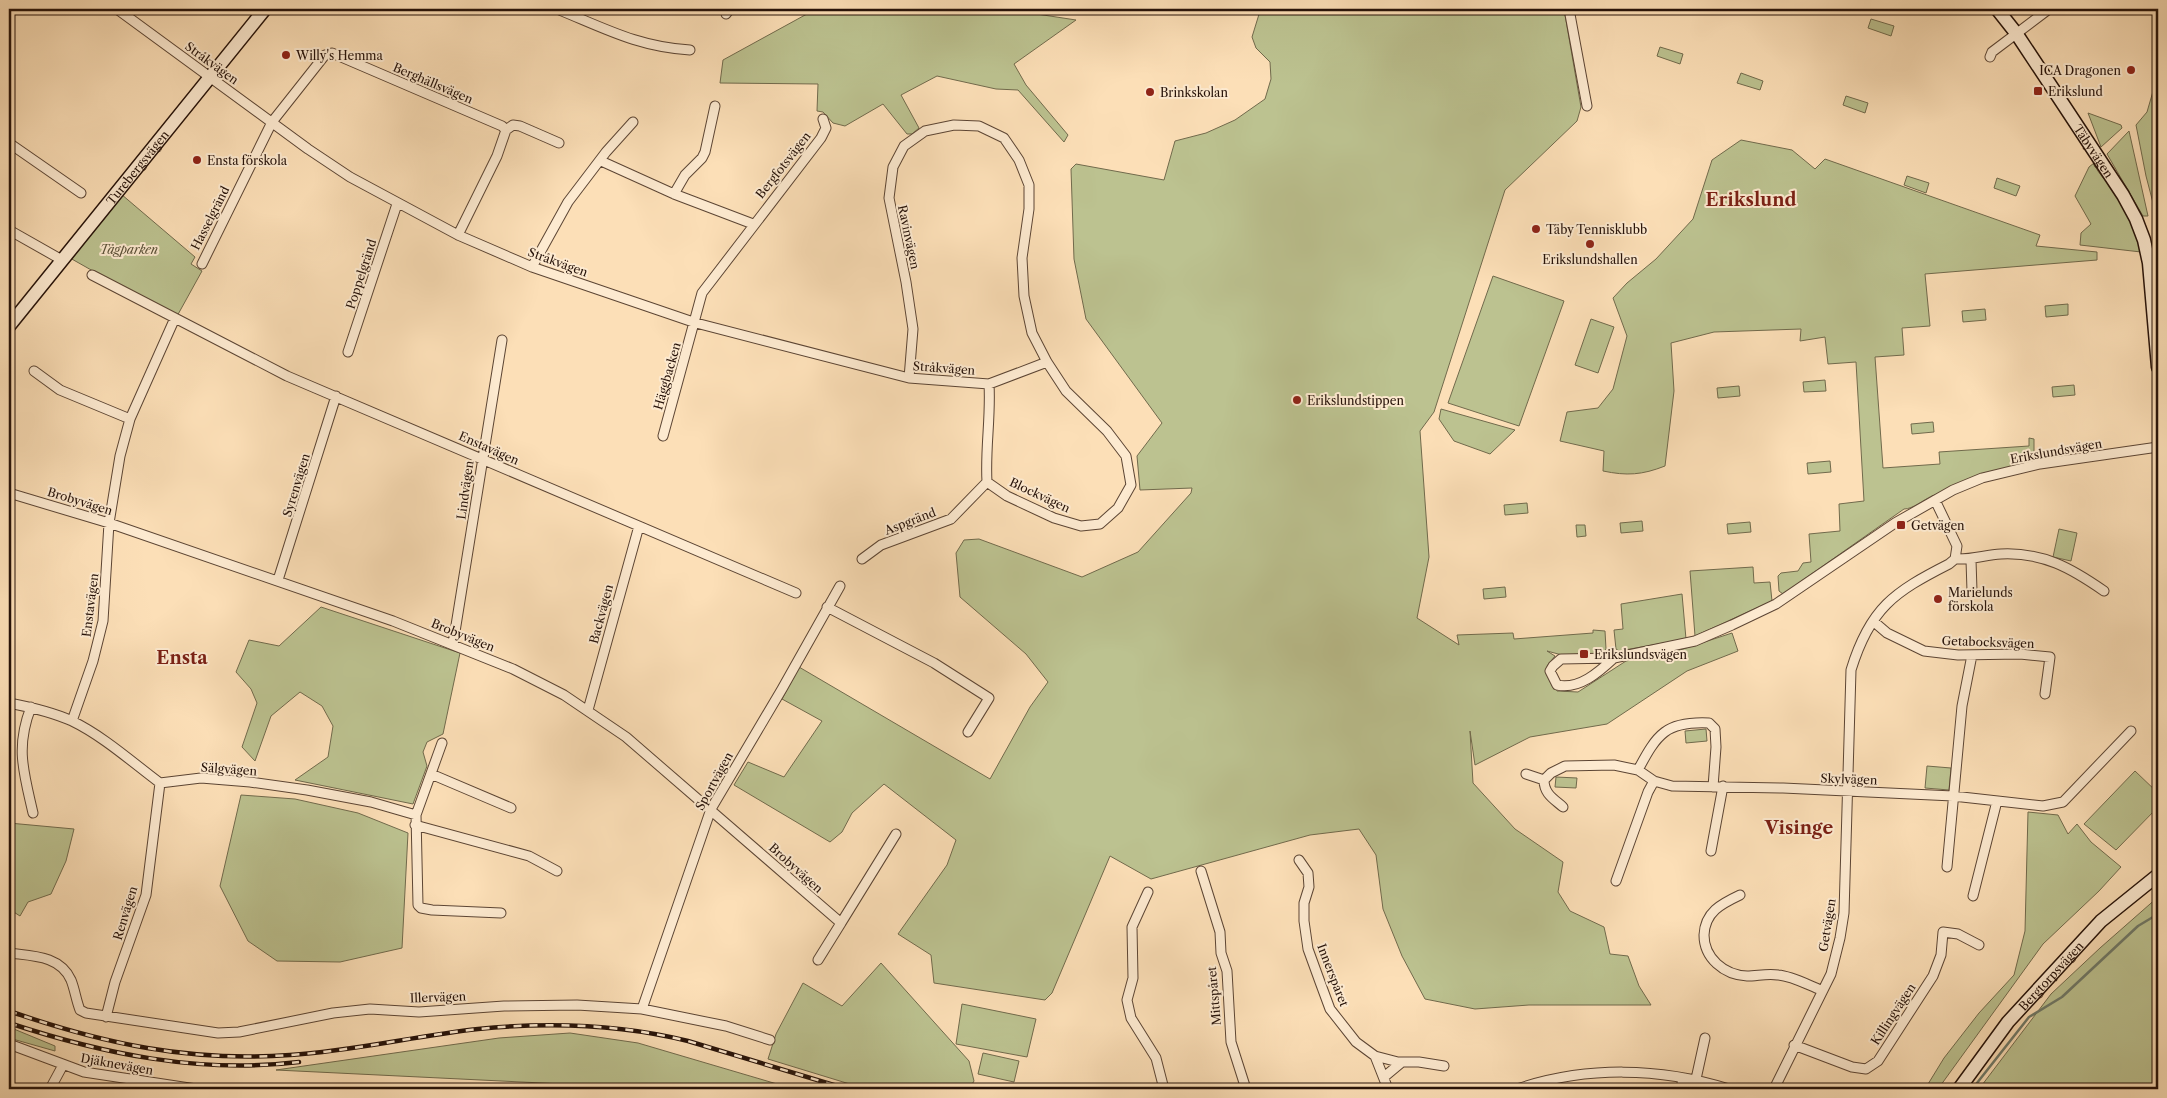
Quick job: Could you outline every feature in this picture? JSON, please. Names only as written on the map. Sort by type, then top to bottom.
[{"type":"main road","name":"Turebergsvägen","points":[[9,326],[265,9]]},
{"type":"main road","name":"Täbyvägen","points":[[1997,9],[2016,33],[2124,196],[2136,219],[2154,270],[2158,367]]},
{"type":"main road","name":"Bergtorpsvägen","points":[[1959,1089],[2008,1022],[2101,921],[2158,875]]},
{"type":"street","name":"Stråkvägen","points":[[117,9],[350,177],[397,204],[458,235],[532,267],[696,323],[909,378],[989,384],[1047,362]]},
{"type":"street","points":[[557,9],[650,46],[690,50]]},
{"type":"street","points":[[1569,9],[1587,106]]},
{"type":"street","points":[[1990,57],[1992,52],[2049,9]]},
{"type":"street","name":"Berghällsvägen","points":[[285,105],[325,55],[332,54],[502,126],[506,130],[513,125],[520,126],[559,143]]},
{"type":"street","name":"Hasselgränd","points":[[202,264],[272,122],[285,105]]},
{"type":"street","points":[[674,194],[685,176],[702,158],[705,152],[715,106]]},
{"type":"street","name":"Bergfotsvägen","points":[[696,323],[702,293],[753,224],[821,138],[826,128],[823,119]]},
{"type":"street","points":[[532,267],[568,202],[616,140],[633,122]]},
{"type":"street","name":"Ravinvägen","points":[[909,378],[913,329],[906,282],[889,198],[893,168],[904,146],[925,131],[954,125],[979,126],[1004,138],[1019,160],[1029,185],[1029,210],[1022,258],[1024,296],[1032,333],[1047,362]]},
{"type":"street","points":[[458,235],[497,156],[506,130]]},
{"type":"street","points":[[9,143],[81,193]]},
{"type":"street","points":[[601,161],[674,194],[753,224]]},
{"type":"street","name":"Poppelgränd","points":[[348,352],[397,204]]},
{"type":"street","points":[[9,230],[62,260]]},
{"type":"street","name":"Enstavägen","points":[[92,275],[287,376],[796,593]]},
{"type":"street","name":"Enstavägen","points":[[72,721],[93,661],[104,621],[110,523],[120,456],[130,419],[175,318]]},
{"type":"street","name":"Häggbacken","points":[[663,436],[696,323]]},
{"type":"street","name":"Lindvägen","points":[[453,644],[502,340]]},
{"type":"street","name":"Blockvägen","points":[[987,482],[1007,496],[1054,518],[1081,526],[1100,524],[1118,508],[1131,484],[1126,456],[1107,431],[1066,391],[1047,362]]},
{"type":"street","points":[[34,371],[60,390],[130,419]]},
{"type":"street","points":[[987,482],[986,456],[991,411],[989,384]]},
{"type":"street","name":"Syrenvägen","points":[[278,580],[336,396]]},
{"type":"street","name":"Erikslundsvägen","points":[[1614,658],[1598,673],[1566,687],[1557,685],[1550,671],[1562,659],[1614,658],[1695,641],[1776,604],[1895,523],[1935,500],[1982,478],[2040,464],[2158,448]]},
{"type":"street","name":"Aspgränd","points":[[862,559],[881,545],[950,519],[987,482]]},
{"type":"street","name":"Brobyvägen","points":[[9,493],[110,523],[278,580],[453,644],[564,695],[626,737],[841,923]]},
{"type":"street","points":[[1935,500],[1957,546],[1955,559],[1971,560],[1998,554],[2031,555],[2057,562],[2104,591]]},
{"type":"street","name":"Backvägen","points":[[588,710],[639,526]]},
{"type":"street","name":"Getvägen","points":[[1774,1089],[1821,990],[1831,974],[1840,938],[1844,913],[1851,674],[1858,648],[1873,621],[1887,602],[1905,588],[1955,559]]},
{"type":"street","points":[[1971,560],[1972,591]]},
{"type":"street","name":"Sportvägen","points":[[642,1009],[711,809],[840,586]]},
{"type":"street","points":[[827,607],[934,662],[989,698],[968,732]]},
{"type":"street","name":"Getabocksvägen","points":[[1873,621],[1887,633],[1924,651],[1972,655],[2020,654],[2050,657],[2045,694]]},
{"type":"street","points":[[1947,867],[1962,706],[1972,655]]},
{"type":"street","points":[[9,703],[31,707],[72,721],[96,736],[160,783]]},
{"type":"street","points":[[31,707],[24,724],[21,750],[33,813]]},
{"type":"street","points":[[1638,770],[1654,740],[1666,729],[1696,722],[1709,723],[1715,729],[1718,787],[1711,851]]},
{"type":"street","name":"Skylvägen","points":[[1544,780],[1551,773],[1565,766],[1614,765],[1638,770],[1654,781],[1672,786],[1953,796],[2043,806],[2062,802],[2131,731]]},
{"type":"street","points":[[442,743],[416,815],[418,905],[421,908],[501,913]]},
{"type":"street","points":[[431,774],[511,808]]},
{"type":"street","points":[[1526,774],[1544,780],[1544,788],[1548,794],[1563,807]]},
{"type":"street","name":"Sälgvägen","points":[[160,783],[201,778],[250,782],[344,797],[416,815]]},
{"type":"street","points":[[1616,881],[1648,792],[1654,781]]},
{"type":"street","name":"Renvägen","points":[[106,1017],[115,982],[146,895],[160,783]]},
{"type":"street","points":[[1973,896],[1997,801]]},
{"type":"street","points":[[415,825],[529,856],[558,871]]},
{"type":"street","points":[[818,960],[896,834]]},
{"type":"street","name":"Innerspåret","points":[[1299,860],[1308,873],[1309,887],[1304,903],[1308,949],[1330,1009],[1356,1042],[1375,1056],[1402,1062],[1420,1062],[1444,1066]]},
{"type":"street","name":"Mittspåret","points":[[1201,871],[1220,932],[1221,953],[1227,971],[1231,1042],[1246,1089]]},
{"type":"street","points":[[1148,892],[1132,927],[1133,978],[1127,1000],[1131,1018],[1156,1058],[1164,1089]]},
{"type":"street","points":[[1740,895],[1712,912],[1704,927],[1704,941],[1709,956],[1731,973],[1746,976],[1778,974],[1821,990]]},
{"type":"street","name":"Killingvägen","points":[[1794,1045],[1852,1067],[1866,1069],[1878,1061],[1933,976],[1941,955],[1943,932],[1958,934],[1979,945]]},
{"type":"street","name":"Illervägen","points":[[9,953],[39,956],[53,961],[67,972],[80,1010],[91,1015],[218,1033],[239,1032],[333,1013],[370,1009],[419,1012],[504,1006],[577,1004],[642,1009],[726,1026],[770,1040]]},
{"type":"street","points":[[1696,1079],[1705,1038]]},
{"type":"street","name":"Djäknevägen","points":[[9,1044],[84,1072],[158,1086],[196,1089]]},
{"type":"street","name":"Innerspåret","points":[[1375,1056],[1388,1089]]},
{"type":"street","points":[[1384,1077],[1402,1062]]},
{"type":"street","points":[[50,1089],[63,1065]]},
{"type":"street","points":[[1517,1089],[1538,1082],[1597,1073],[1633,1071],[1662,1073],[1696,1079],[1729,1089]]},
{"type":"street","points":[[1681,1089],[1682,1078]]},
{"type":"green space","points":[[816,9],[1004,9],[1076,20],[1014,64],[1026,85],[1068,135],[1064,142],[1018,90],[996,89],[937,76],[901,95],[919,128],[912,134],[907,134],[883,104],[845,126],[833,123],[823,112],[817,111],[818,84],[720,83],[723,60]]},
{"type":"green space","points":[[1279,9],[1564,9],[1581,107],[1577,121],[1505,190],[1434,412],[1420,431],[1429,557],[1417,618],[1459,645],[1457,635],[1513,633],[1514,639],[1593,633],[1593,630],[1605,631],[1606,649],[1603,653],[1562,655],[1547,651],[1555,656],[1547,666],[1557,691],[1578,692],[1626,661],[1680,650],[1732,633],[1738,651],[1687,671],[1607,724],[1530,737],[1475,765],[1470,731],[1473,783],[1515,829],[1563,862],[1558,892],[1570,911],[1604,927],[1610,954],[1628,956],[1639,986],[1651,1005],[1529,1005],[1475,1009],[1425,999],[1402,956],[1383,909],[1376,855],[1359,829],[1310,835],[1151,879],[1110,856],[1052,993],[1045,1000],[934,983],[931,955],[898,934],[947,865],[956,840],[884,784],[852,813],[842,832],[830,842],[734,785],[748,762],[784,777],[822,721],[782,699],[799,667],[990,779],[1030,707],[1048,682],[1026,654],[960,597],[956,553],[964,540],[979,539],[1082,577],[1138,552],[1191,493],[1192,488],[1140,490],[1137,456],[1162,423],[1086,319],[1074,259],[1071,169],[1076,164],[1164,180],[1175,141],[1206,133],[1235,120],[1265,99],[1271,79],[1270,62],[1256,48],[1252,37],[1260,11]]},
{"type":"green space","points":[[1871,19],[1894,26],[1891,36],[1868,28]]},
{"type":"green space","points":[[1660,47],[1683,54],[1680,64],[1657,56]]},
{"type":"green space","points":[[1741,73],[1763,81],[1760,90],[1737,83]]},
{"type":"green space","points":[[2156,81],[2158,82],[2158,222],[2146,176],[2136,125],[2147,112]]},
{"type":"green space","points":[[1846,96],[1868,103],[1865,113],[1843,105]]},
{"type":"green space","points":[[2088,113],[2121,125],[2122,128],[2101,147]]},
{"type":"green space","points":[[2129,131],[2148,216],[2143,216],[2107,154]]},
{"type":"green space","points":[[1741,140],[1792,150],[1815,169],[1825,159],[2040,235],[2036,246],[2097,252],[2097,260],[1925,274],[1930,326],[1902,328],[1904,355],[1875,357],[1883,468],[1940,464],[1939,452],[2029,446],[2029,438],[2034,439],[2034,455],[2030,460],[1956,486],[1932,496],[1911,508],[1904,509],[1783,594],[1779,591],[1778,576],[1781,573],[1798,571],[1803,563],[1811,562],[1809,534],[1840,531],[1839,504],[1864,501],[1856,362],[1828,364],[1825,337],[1800,341],[1801,329],[1714,332],[1671,343],[1674,391],[1665,466],[1634,474],[1603,471],[1604,451],[1560,441],[1567,412],[1598,408],[1613,389],[1627,336],[1613,298],[1627,283],[1656,259],[1693,219],[1712,160]]},
{"type":"green space","points":[[2094,163],[2098,172],[2109,185],[2129,217],[2141,252],[2080,245],[2081,233],[2091,224],[2075,196],[2089,167]]},
{"type":"green space","points":[[1907,176],[1929,183],[1926,193],[1904,185]]},
{"type":"green space","points":[[1997,178],[2020,186],[2016,196],[1994,188]]},
{"type":"green space","name":"Tågparken","points":[[121,194],[195,257],[191,264],[202,271],[176,318],[70,258]]},
{"type":"green space","points":[[1493,276],[1564,301],[1519,426],[1448,403]]},
{"type":"green space","points":[[2068,304],[2068,315],[2046,317],[2045,306]]},
{"type":"green space","points":[[1985,309],[1986,320],[1963,322],[1962,311]]},
{"type":"green space","points":[[1591,319],[1614,327],[1598,373],[1575,365]]},
{"type":"green space","points":[[1825,380],[1826,391],[1804,392],[1803,382]]},
{"type":"green space","points":[[2074,385],[2075,395],[2053,397],[2052,387]]},
{"type":"green space","points":[[1739,386],[1740,396],[1718,398],[1717,388]]},
{"type":"green space","points":[[1441,409],[1515,430],[1490,454],[1454,441],[1439,419]]},
{"type":"green space","points":[[1933,422],[1934,432],[1912,434],[1911,424]]},
{"type":"green space","points":[[1830,461],[1831,472],[1808,474],[1807,463]]},
{"type":"green space","points":[[1527,503],[1528,513],[1505,515],[1504,505]]},
{"type":"green space","points":[[1642,521],[1643,531],[1621,533],[1620,523]]},
{"type":"green space","points":[[1750,522],[1751,532],[1728,534],[1727,524]]},
{"type":"green space","points":[[1576,525],[1585,525],[1586,536],[1577,537]]},
{"type":"green space","points":[[2059,529],[2077,533],[2071,561],[2053,557]]},
{"type":"green space","points":[[1753,567],[1754,583],[1770,582],[1772,601],[1695,636],[1690,571]]},
{"type":"green space","points":[[1505,587],[1506,597],[1484,599],[1483,589]]},
{"type":"green space","points":[[1682,594],[1686,639],[1619,651],[1616,649],[1614,630],[1623,629],[1621,604]]},
{"type":"green space","points":[[321,607],[460,653],[443,734],[427,742],[423,752],[427,766],[413,804],[295,780],[328,757],[333,726],[322,706],[300,692],[271,716],[255,761],[242,747],[257,703],[251,689],[236,672],[249,640],[279,646]]},
{"type":"green space","points":[[1706,729],[1707,741],[1686,743],[1685,731]]},
{"type":"green space","points":[[1927,766],[1951,768],[1949,790],[1925,788]]},
{"type":"green space","points":[[2135,771],[2158,793],[2158,807],[2116,850],[2084,824]]},
{"type":"green space","points":[[1556,777],[1577,778],[1576,788],[1555,787]]},
{"type":"green space","points":[[241,795],[295,799],[358,813],[408,833],[402,948],[340,962],[277,961],[248,941],[220,886]]},
{"type":"green space","points":[[2028,812],[2058,815],[2068,834],[2077,824],[2091,842],[2121,867],[2099,891],[2043,944],[1938,1089],[1925,1089],[1944,1058],[1979,1013],[2014,975],[2025,931]]},
{"type":"green space","points":[[9,823],[74,829],[66,861],[51,894],[28,902],[20,916],[9,909]]},
{"type":"green space","points":[[2158,897],[2158,1089],[1979,1089],[2051,994]]},
{"type":"green space","points":[[881,963],[969,1061],[974,1081],[969,1089],[866,1089],[768,1059],[776,1034],[803,983],[842,1006]]},
{"type":"green space","points":[[962,1004],[1036,1019],[1027,1057],[956,1044]]},
{"type":"green space","points":[[9,1027],[55,1046],[55,1051],[9,1038]]},
{"type":"green space","points":[[570,1033],[638,1043],[794,1089],[665,1089],[276,1070],[499,1038]]},
{"type":"green space","points":[[983,1053],[1019,1061],[1014,1082],[978,1074]]},
{"type":"waterway","points":[[1975,1089],[1977,1083],[2029,1017],[2062,997],[2138,926],[2158,914]]},
{"type":"railway","points":[[9,1011],[44,1023],[113,1041],[147,1048],[217,1056],[314,1053],[454,1032],[504,1027],[557,1025],[610,1028],[662,1035],[688,1041],[847,1089]]},
{"type":"railway","points":[[9,1023],[80,1044],[152,1059],[225,1065],[299,1062]]},
{"type":"place","name":"Willy's Hemma","points":[[286,55]]},
{"type":"place","name":"ICA Dragonen","points":[[2131,70]]},
{"type":"place","name":"Erikslund","points":[[2038,91]]},
{"type":"place","name":"Brinkskolan","points":[[1150,92]]},
{"type":"place","name":"Ensta förskola","points":[[197,160]]},
{"type":"place","name":"Täby Tennisklubb","points":[[1536,229]]},
{"type":"place","name":"Erikslundshallen","points":[[1590,244]]},
{"type":"place","name":"Erikslundstippen","points":[[1297,400]]},
{"type":"place","name":"Getvägen","points":[[1901,525]]},
{"type":"place","name":"Marielunds förskola","points":[[1938,599]]},
{"type":"place","name":"Erikslundsvägen","points":[[1584,654]]},
{"type":"district","name":"Erikslund","points":[[1751,200]]},
{"type":"district","name":"Ensta","points":[[182,658]]},
{"type":"district","name":"Visinge","points":[[1799,828]]}]
